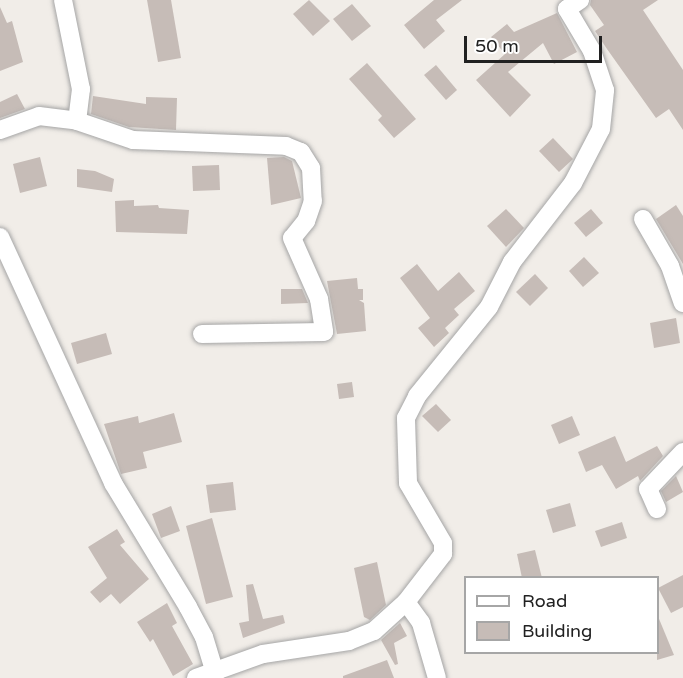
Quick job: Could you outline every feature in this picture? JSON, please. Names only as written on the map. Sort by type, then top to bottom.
[{"type":"street","points":[[63,0],[81,89],[77,121]]},
{"type":"street","points":[[196,678],[215,674],[263,654],[349,641],[374,631],[406,602],[443,554],[443,543],[408,483],[406,418],[410,408],[489,307],[512,262],[573,183],[601,129],[605,90],[592,51],[567,9],[580,0]]},
{"type":"street","points":[[0,130],[39,116],[77,121],[133,140],[286,146],[301,152],[310,168],[313,201],[306,221],[292,238],[319,299],[324,332],[202,334]]},
{"type":"street","points":[[644,219],[670,266],[683,303]]},
{"type":"street","points":[[0,237],[113,483],[188,607],[204,637],[215,674]]},
{"type":"street","points":[[657,509],[648,489],[683,452]]},
{"type":"street","points":[[406,602],[421,624],[437,678]]},
{"type":"building","points":[[147,0],[171,0],[181,58],[158,62]]},
{"type":"building","points":[[309,0],[330,21],[313,36],[293,14]]},
{"type":"building","points":[[434,0],[462,0],[436,20],[445,31],[424,49],[404,25]]},
{"type":"building","points":[[591,0],[658,0],[643,10],[683,70],[683,130],[669,109],[656,118],[607,49],[595,31],[604,25],[590,5]]},
{"type":"building","points":[[352,4],[371,26],[352,41],[333,19]]},
{"type":"building","points":[[0,7],[7,23],[12,21],[23,62],[0,71]]},
{"type":"building","points":[[557,13],[577,52],[554,64],[543,43],[508,72],[531,95],[510,117],[476,80],[505,54],[491,37],[507,24],[514,32]]},
{"type":"building","points":[[367,63],[416,119],[394,138],[378,120],[382,116],[349,79]]},
{"type":"building","points":[[436,65],[457,90],[446,100],[424,75]]},
{"type":"building","points":[[17,94],[25,109],[0,118],[0,102]]},
{"type":"building","points":[[93,96],[146,104],[146,97],[177,98],[176,130],[129,127],[91,114]]},
{"type":"building","points":[[553,138],[573,159],[559,172],[539,151]]},
{"type":"building","points":[[40,157],[47,186],[20,193],[13,164]]},
{"type":"building","points":[[284,157],[292,161],[301,198],[271,205],[267,158]]},
{"type":"building","points":[[219,165],[220,190],[193,191],[192,166]]},
{"type":"building","points":[[77,169],[95,171],[114,179],[112,192],[77,187]]},
{"type":"building","points":[[134,200],[134,206],[158,205],[159,208],[189,210],[187,234],[116,232],[115,201]]},
{"type":"building","points":[[676,205],[683,216],[683,264],[656,219]]},
{"type":"building","points":[[506,209],[524,228],[506,247],[487,226]]},
{"type":"building","points":[[591,209],[603,223],[586,237],[574,223]]},
{"type":"building","points":[[584,257],[599,273],[583,287],[569,271]]},
{"type":"building","points":[[417,264],[438,291],[459,272],[475,291],[454,309],[459,315],[445,328],[449,333],[434,347],[418,328],[430,318],[400,278]]},
{"type":"building","points":[[535,274],[548,288],[530,306],[516,292]]},
{"type":"building","points":[[357,278],[358,289],[363,289],[363,300],[359,300],[364,303],[366,331],[337,334],[327,281]]},
{"type":"building","points":[[281,289],[302,289],[308,303],[281,304]]},
{"type":"building","points":[[676,318],[680,343],[654,348],[650,323]]},
{"type":"building","points":[[106,333],[112,354],[77,364],[71,343]]},
{"type":"building","points":[[352,382],[354,397],[339,399],[337,384]]},
{"type":"building","points":[[436,404],[451,420],[438,432],[422,416]]},
{"type":"building","points":[[174,413],[182,442],[143,452],[147,468],[121,474],[104,424],[138,416],[139,423]]},
{"type":"building","points":[[572,416],[580,435],[559,444],[551,425]]},
{"type":"building","points":[[615,436],[626,462],[657,446],[663,456],[640,481],[638,476],[616,489],[602,465],[586,472],[578,452]]},
{"type":"building","points":[[676,476],[683,492],[666,502],[661,491]]},
{"type":"building","points":[[233,482],[236,510],[210,513],[206,485]]},
{"type":"building","points":[[570,503],[576,526],[553,533],[546,510]]},
{"type":"building","points":[[171,506],[180,531],[161,538],[152,514]]},
{"type":"building","points":[[212,518],[233,597],[206,604],[186,526]]},
{"type":"building","points":[[622,522],[627,538],[601,547],[595,531]]},
{"type":"building","points":[[117,529],[125,542],[120,545],[149,579],[120,604],[111,594],[100,603],[90,592],[107,578],[88,547]]},
{"type":"building","points":[[535,550],[542,576],[522,576],[517,554]]},
{"type":"building","points":[[377,562],[386,605],[370,620],[364,617],[354,568]]},
{"type":"building","points":[[683,575],[683,607],[671,613],[659,587]]},
{"type":"building","points":[[253,584],[263,619],[283,615],[285,623],[243,638],[239,623],[249,621],[246,585]]},
{"type":"building","points":[[167,603],[177,623],[172,626],[193,664],[173,676],[153,639],[150,642],[137,622]]},
{"type":"building","points":[[659,619],[674,655],[657,660],[657,654],[659,654]]},
{"type":"building","points":[[400,623],[407,636],[394,643],[398,664],[395,665],[381,640]]},
{"type":"building","points":[[387,660],[394,678],[343,678],[343,676]]}]
